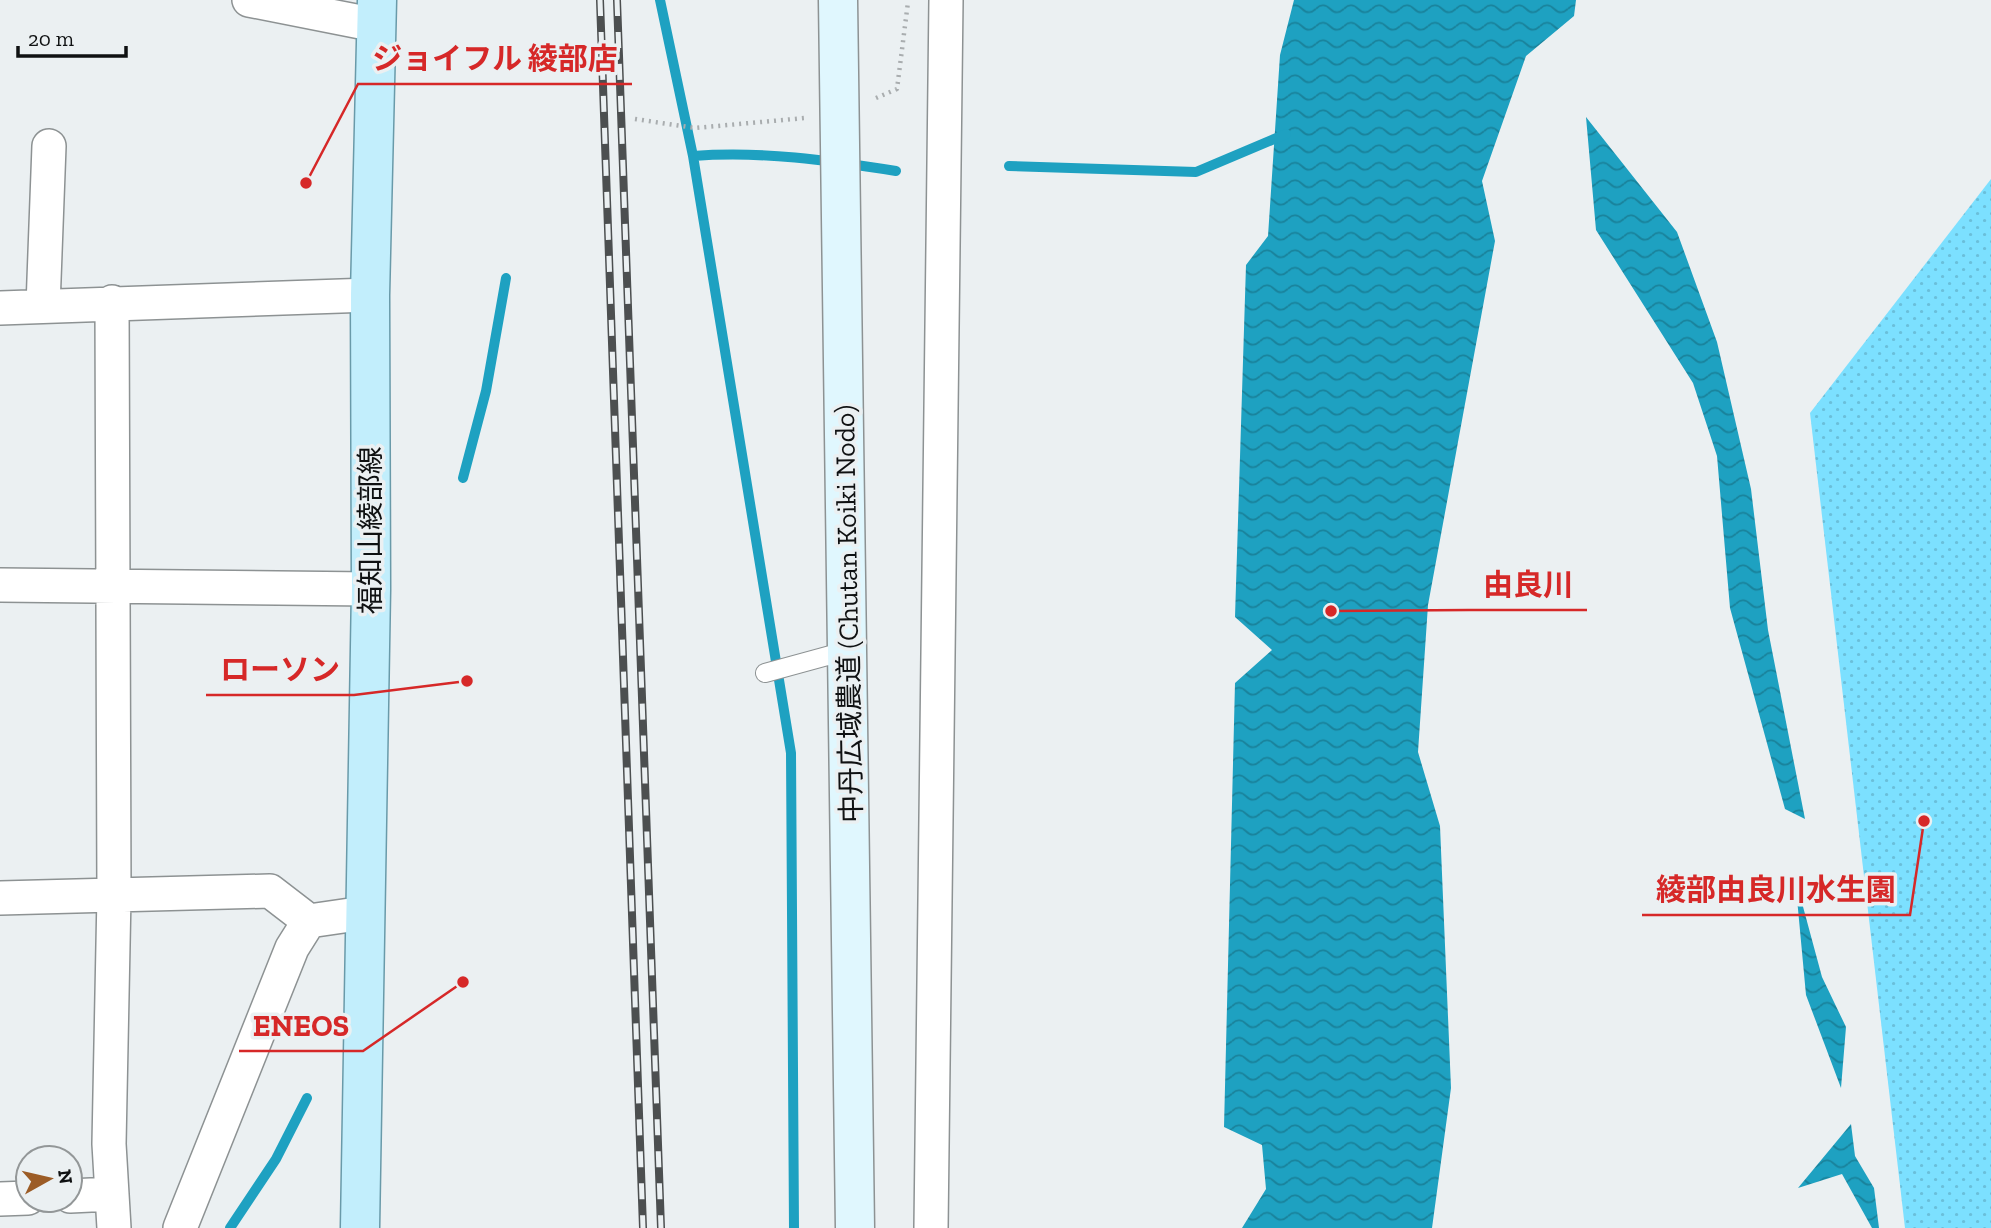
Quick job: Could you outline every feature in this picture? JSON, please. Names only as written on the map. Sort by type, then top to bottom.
[{"type":"main road","name":"福知山綾部線","points":[[360,1228],[371,589],[370,295],[376,13]]},
{"type":"street","points":[[249,0],[376,13]]},
{"type":"street","name":"中丹広域農道 (Chutan Koiki Nodo)","points":[[838,0],[855,1228]]},
{"type":"street","points":[[931,1228],[946,0]]},
{"type":"street","points":[[43,306],[49,146]]},
{"type":"street","points":[[0,308],[370,295]]},
{"type":"street","points":[[112,302],[114,895],[109,1144],[114,1228]]},
{"type":"street","points":[[0,585],[371,589]]},
{"type":"street","points":[[0,898],[270,891],[309,921],[364,913]]},
{"type":"street","points":[[180,1228],[292,947],[309,921]]},
{"type":"street","points":[[84,1195],[112,1194]]},
{"type":"lane","points":[[765,673],[849,650]]},
{"type":"path","points":[[635,119],[695,128],[838,126],[897,89],[908,0]]},
{"type":"shaded area","points":[[1991,179],[1991,1228],[1905,1228],[1810,413]]},
{"type":"water","points":[[1294,0],[1576,0],[1574,16],[1526,56],[1482,181],[1495,241],[1428,605],[1418,752],[1440,826],[1451,1088],[1432,1228],[1242,1228],[1266,1189],[1262,1145],[1224,1127],[1235,683],[1272,650],[1235,617],[1246,265],[1268,236],[1280,55]]},
{"type":"water","points":[[1586,117],[1677,232],[1717,342],[1751,489],[1768,630],[1805,819],[1785,809],[1730,608],[1717,456],[1693,383],[1596,230]]},
{"type":"water","points":[[1795,877],[1822,977],[1846,1027],[1841,1088],[1806,995]]},
{"type":"water","points":[[1851,1124],[1855,1156],[1874,1188],[1879,1228],[1872,1228],[1842,1174],[1798,1188]]},
{"type":"waterway","points":[[660,0],[693,156],[791,753],[794,1228]]},
{"type":"waterway","points":[[1009,166],[1196,172],[1286,134]]},
{"type":"waterway","points":[[693,156],[795,157],[896,171]]},
{"type":"waterway","points":[[463,478],[486,391],[506,278]]},
{"type":"waterway","points":[[230,1228],[276,1159],[307,1098]]},
{"type":"railway","points":[[600,0],[643,1228]]},
{"type":"railway","points":[[617,0],[661,1228]]},
{"type":"place","name":"ジョイフル 綾部店","points":[[306,183]]},
{"type":"place","name":"由良川","points":[[1331,611]]},
{"type":"place","name":"ローソン","points":[[467,681]]},
{"type":"place","name":"綾部由良川水生園","points":[[1924,821]]},
{"type":"place","name":"ENEOS","points":[[463,982]]}]
